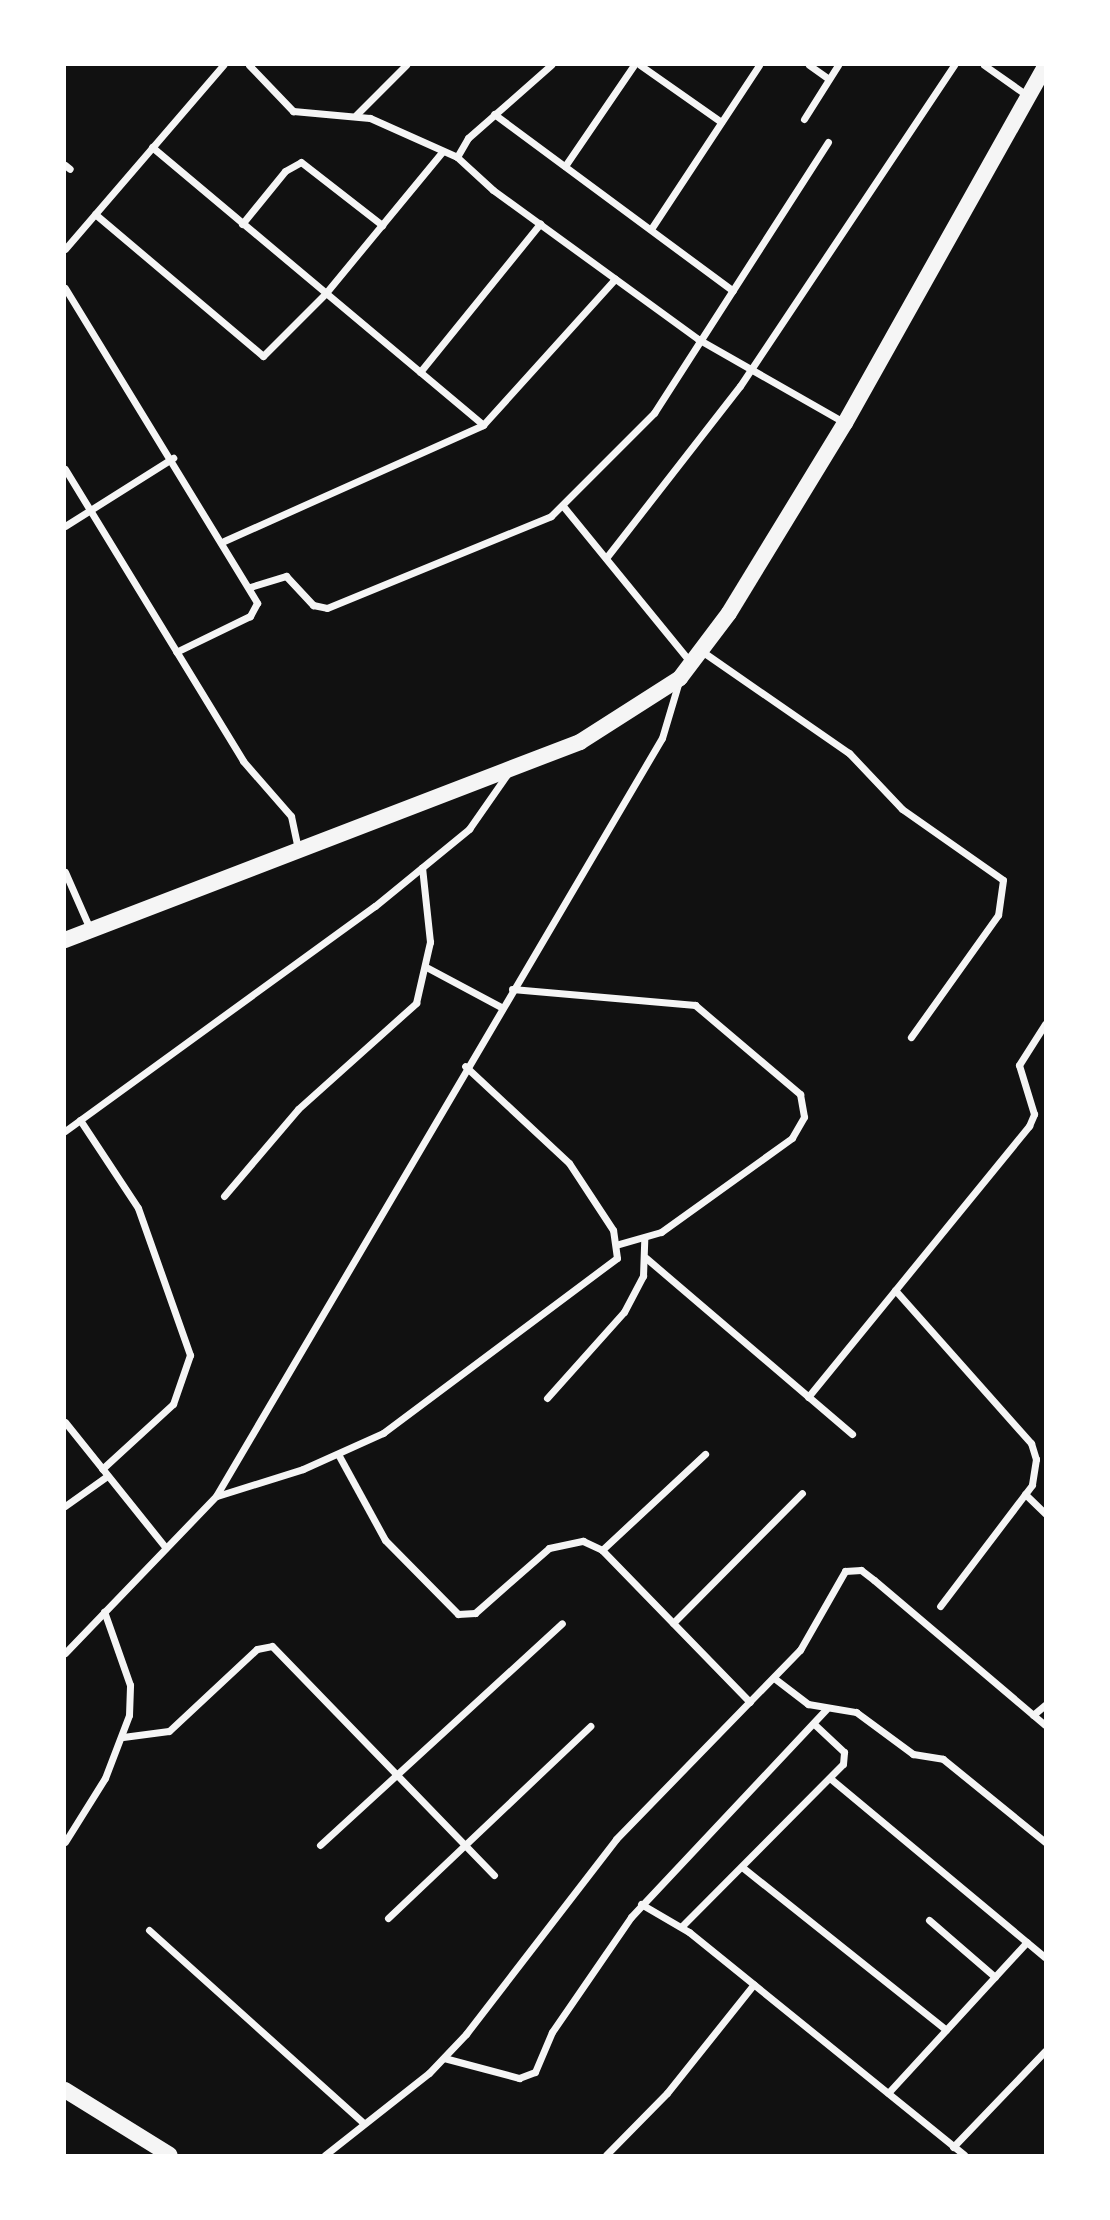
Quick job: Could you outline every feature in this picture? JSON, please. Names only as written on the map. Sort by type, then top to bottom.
[{"type":"main road","points":[[65,940],[509,772],[631,715],[680,678],[698,658],[845,424],[1045,66]]},
{"type":"main road","points":[[65,2090],[170,2155]]},
{"type":"street","points":[[65,249],[223,65]]},
{"type":"street","points":[[249,65],[293,111],[356,115],[457,157],[540,224],[748,373],[845,424]]},
{"type":"street","points":[[356,115],[406,65]]},
{"type":"street","points":[[457,157],[463,143],[551,65]]},
{"type":"street","points":[[565,166],[634,65]]},
{"type":"street","points":[[640,65],[721,122]]},
{"type":"street","points":[[651,229],[758,65]]},
{"type":"street","points":[[809,65],[830,79]]},
{"type":"street","points":[[804,119],[838,65]]},
{"type":"street","points":[[606,558],[748,373],[954,65]]},
{"type":"street","points":[[984,65],[1028,96]]},
{"type":"street","points":[[494,114],[733,292]]},
{"type":"street","points":[[250,587],[286,576],[313,605],[327,608],[517,534],[563,506],[654,413],[698,338],[733,292],[828,142]]},
{"type":"street","points":[[152,147],[483,425]]},
{"type":"street","points":[[95,214],[258,354],[274,350],[325,294],[443,150]]},
{"type":"street","points":[[242,224],[285,171],[300,162],[382,225]]},
{"type":"street","points":[[420,372],[540,224]]},
{"type":"street","points":[[224,541],[483,425],[615,279]]},
{"type":"street","points":[[65,288],[224,541],[257,603],[250,616],[176,652]]},
{"type":"street","points":[[65,526],[173,458]]},
{"type":"street","points":[[65,469],[256,779],[291,816],[298,851]]},
{"type":"street","points":[[563,506],[606,558],[698,658],[849,753],[896,804],[1003,880],[998,915],[911,1037]]},
{"type":"street","points":[[65,1653],[216,1496],[501,1006],[662,738],[680,678]]},
{"type":"street","points":[[65,1132],[422,867],[469,829],[509,772]]},
{"type":"street","points":[[224,1196],[289,1117],[408,1014],[428,968],[422,867]]},
{"type":"street","points":[[65,872],[91,931]]},
{"type":"street","points":[[428,968],[501,1006]]},
{"type":"street","points":[[512,989],[695,1005],[800,1094],[804,1117],[792,1138],[690,1214],[643,1239],[619,1244]]},
{"type":"street","points":[[808,1397],[1029,1126],[1034,1114],[1019,1065],[1045,1024]]},
{"type":"street","points":[[216,1496],[338,1454],[402,1422],[595,1278],[617,1258],[619,1244],[569,1163],[466,1066]]},
{"type":"street","points":[[80,1120],[138,1208],[190,1354],[173,1404],[102,1469]]},
{"type":"street","points":[[547,1398],[624,1312],[646,1258],[643,1239]]},
{"type":"street","points":[[646,1258],[852,1434]]},
{"type":"street","points":[[895,1290],[1031,1443],[1037,1474],[1025,1494],[940,1606]]},
{"type":"street","points":[[65,1422],[166,1548]]},
{"type":"street","points":[[338,1454],[385,1540],[464,1617],[555,1545],[583,1541],[601,1550],[750,1702]]},
{"type":"street","points":[[601,1550],[705,1454]]},
{"type":"street","points":[[65,1506],[107,1476]]},
{"type":"street","points":[[673,1623],[802,1493]]},
{"type":"street","points":[[1025,1494],[1045,1513]]},
{"type":"street","points":[[326,2155],[444,2059],[593,1865],[800,1650],[839,1578],[853,1568],[1045,1725]]},
{"type":"street","points":[[65,1842],[123,1737],[130,1685],[104,1611]]},
{"type":"street","points":[[320,1845],[562,1623]]},
{"type":"street","points":[[123,1737],[169,1731],[257,1649],[272,1646],[494,1875]]},
{"type":"street","points":[[774,1678],[799,1700],[826,1709],[856,1712],[913,1754],[943,1759],[1045,1842]]},
{"type":"street","points":[[1032,1715],[1045,1705]]},
{"type":"street","points":[[444,2059],[519,2078],[535,2072],[552,2032],[641,1904],[826,1709]]},
{"type":"street","points":[[682,1926],[831,1779],[844,1752],[813,1723]]},
{"type":"street","points":[[388,1918],[590,1726]]},
{"type":"street","points":[[831,1779],[1045,1957]]},
{"type":"street","points":[[742,1867],[946,2030]]},
{"type":"street","points":[[641,1904],[682,1926],[964,2155]]},
{"type":"street","points":[[929,1920],[995,1977]]},
{"type":"street","points":[[149,1930],[363,2123]]},
{"type":"street","points":[[888,2093],[1027,1942]]},
{"type":"street","points":[[606,2155],[667,2093],[754,1984]]},
{"type":"street","points":[[953,2147],[1045,2051]]}]
